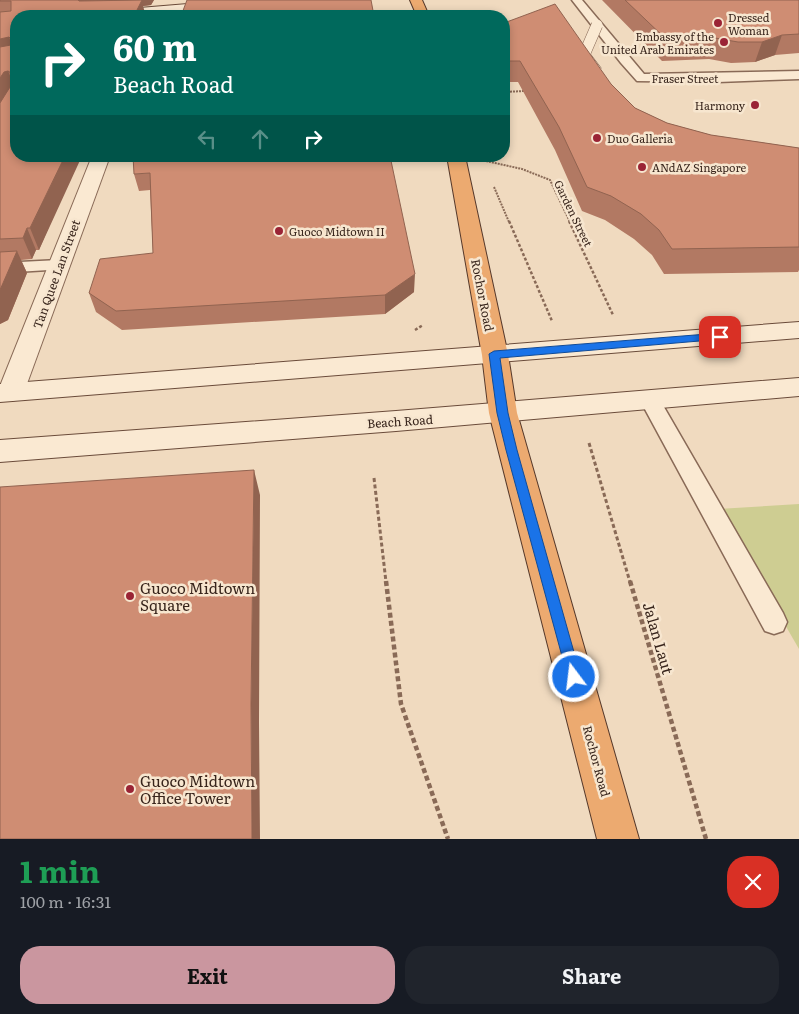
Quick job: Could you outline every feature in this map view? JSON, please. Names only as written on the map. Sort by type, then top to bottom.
[{"type":"highway","name":"Rochor Road","points":[[457,162],[494,354],[502,413],[618,839]]},
{"type":"main road","points":[[187,10],[281,0]]},
{"type":"main road","name":"Tan Quee Lan Street","points":[[6,392],[99,162]]},
{"type":"main road","points":[[6,392],[799,330]]},
{"type":"main road","name":"Beach Road","points":[[0,451],[502,413],[799,387]]},
{"type":"lane","name":"Fraser Street","points":[[577,0],[625,61],[641,78],[799,76]]},
{"type":"lane","points":[[597,24],[584,56],[607,84]]},
{"type":"lane","points":[[0,268],[58,265]]},
{"type":"lane","points":[[650,400],[774,622]]},
{"type":"path","points":[[510,92],[524,91]]},
{"type":"path","points":[[484,162],[487,169]]},
{"type":"path","name":"Garden Street","points":[[497,162],[550,180],[613,316],[604,317]]},
{"type":"path","points":[[494,187],[552,322],[560,322]]},
{"type":"path","name":"Jalan Laut","points":[[589,444],[706,839]]},
{"type":"path","points":[[374,478],[402,704],[448,839]]},
{"type":"shaded area","points":[[799,504],[799,649],[718,509]]},
{"type":"building","points":[[142,0],[137,10],[11,10],[11,1],[0,1]]},
{"type":"building","points":[[187,0],[371,0],[373,10],[183,10]]},
{"type":"building","points":[[625,0],[799,0],[799,34],[782,35],[762,42],[738,42],[715,38],[668,41]]},
{"type":"building","name":"Duo Galleria","points":[[555,4],[611,84],[635,108],[667,123],[711,135],[799,148],[799,247],[672,249],[659,230],[641,214],[611,196],[587,187],[559,127],[520,61],[510,61],[510,21]]},
{"type":"building","points":[[10,11],[10,38],[0,39],[0,12]]},
{"type":"building","points":[[10,45],[10,72],[4,72],[0,78],[0,47]]},
{"type":"building","points":[[10,87],[10,162],[62,162],[30,228],[27,228],[23,238],[0,239],[0,103]]},
{"type":"building","name":"Guoco Midtown II","points":[[133,162],[391,162],[415,274],[385,295],[116,311],[89,293],[100,259],[153,253],[150,173],[134,174]]},
{"type":"building","points":[[17,251],[0,290],[0,252]]},
{"type":"building","points":[[254,470],[251,704],[252,839],[0,839],[0,487]]},
{"type":"place","name":"Dressed Woman","points":[[718,23]]},
{"type":"place","name":"Embassy of the United Arab Emirates","points":[[724,42]]},
{"type":"place","name":"Harmony","points":[[755,105]]},
{"type":"place","name":"Duo Galleria","points":[[597,138]]},
{"type":"place","name":"ANdAZ Singapore","points":[[642,167]]},
{"type":"place","name":"Guoco Midtown II","points":[[279,231]]},
{"type":"place","name":"Guoco Midtown Square","points":[[130,596]]},
{"type":"place","name":"Guoco Midtown Office Tower","points":[[130,789]]},
{"type":"route","points":[[574,677],[502,413],[494,354],[720,337]]}]
